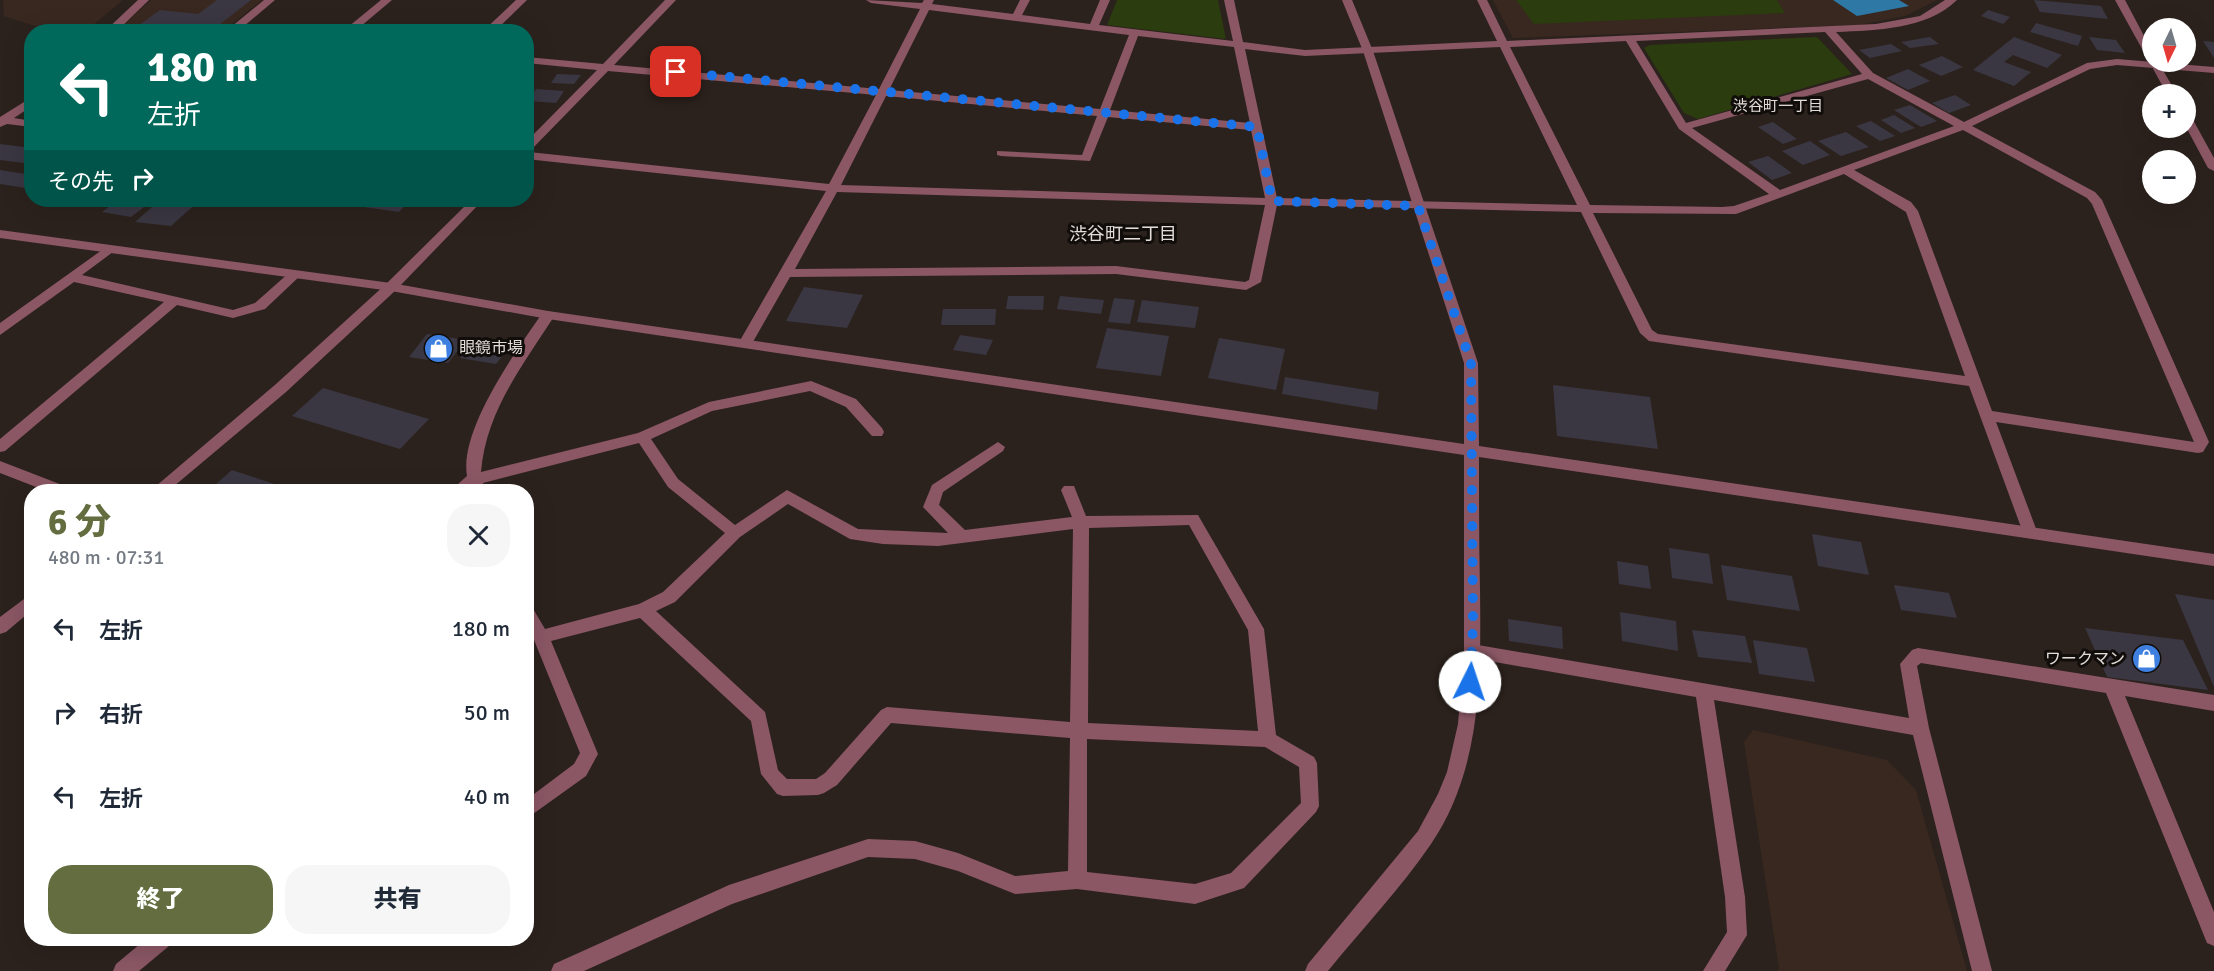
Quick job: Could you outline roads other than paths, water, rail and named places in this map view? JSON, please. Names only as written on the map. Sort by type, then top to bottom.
[{"type":"street","points":[[118,24],[144,0]]},
{"type":"street","points":[[240,24],[270,0]]},
{"type":"street","points":[[357,24],[387,0]]},
{"type":"street","points":[[496,24],[522,0]]},
{"type":"street","points":[[534,141],[671,0]]},
{"type":"street","points":[[871,0],[927,3],[1016,18],[1305,53],[1876,27],[1923,18],[1952,0]]},
{"type":"street","points":[[1016,18],[1025,0]]},
{"type":"street","points":[[1093,28],[1105,0]]},
{"type":"street","points":[[788,273],[1116,270],[1246,286],[1255,282],[1272,201],[1229,0]]},
{"type":"street","points":[[1315,971],[1425,837],[1446,798],[1467,724],[1473,651],[1471,363],[1368,51],[1347,0]]},
{"type":"street","points":[[1482,0],[1643,328],[1654,338],[1974,382]]},
{"type":"street","points":[[2120,0],[2142,41]]},
{"type":"street","points":[[745,344],[788,273],[927,3]]},
{"type":"street","points":[[1828,29],[1869,75],[2091,195],[2098,203],[2202,442],[2198,448],[1986,415]]},
{"type":"street","points":[[1001,153],[1086,159],[1134,33]]},
{"type":"street","points":[[1630,39],[1683,127],[1778,194]]},
{"type":"street","points":[[534,61],[1257,127]]},
{"type":"street","points":[[534,156],[833,188],[1418,206],[1722,211],[1736,210],[1964,126],[2087,66],[2101,62],[2142,62]]},
{"type":"street","points":[[2196,68],[2214,70]]},
{"type":"street","points":[[1683,127],[1869,75]]},
{"type":"street","points":[[2,122],[24,106]]},
{"type":"street","points":[[2,122],[24,123]]},
{"type":"street","points":[[2196,136],[2214,168]]},
{"type":"street","points":[[1843,169],[1907,205],[1912,211],[2030,534]]},
{"type":"street","points":[[167,484],[281,388],[391,286],[470,207]]},
{"type":"street","points":[[0,234],[391,286],[548,315],[2214,560]]},
{"type":"street","points":[[0,330],[109,249]]},
{"type":"street","points":[[72,277],[233,314],[260,306],[295,275]]},
{"type":"street","points":[[0,447],[175,300]]},
{"type":"street","points":[[475,484],[477,452],[492,401],[548,315]]},
{"type":"street","points":[[482,484],[642,437],[709,407],[811,386],[851,403],[877,432]]},
{"type":"street","points":[[642,437],[673,483],[735,533]]},
{"type":"street","points":[[961,536],[931,507],[933,497],[937,489],[998,447]]},
{"type":"street","points":[[0,467],[44,484]]},
{"type":"street","points":[[1070,490],[1081,522],[1077,880]]},
{"type":"street","points":[[541,637],[643,610],[669,597],[735,533],[787,496],[855,536],[913,540],[1081,522],[1193,519],[1256,629],[1268,739]]},
{"type":"street","points":[[0,627],[24,607]]},
{"type":"street","points":[[561,971],[729,895],[868,848],[915,850],[958,862],[1015,885],[1077,880],[1195,894],[1237,881],[1310,806],[1308,763],[1268,739],[1079,731],[887,715],[831,779],[818,787],[783,788],[770,774],[759,717],[643,610]]},
{"type":"street","points":[[534,625],[541,637],[589,754],[580,770],[534,805]]},
{"type":"street","points":[[1473,651],[1920,728]]},
{"type":"street","points":[[1982,971],[1920,728],[1908,664],[1918,655],[2214,703]]},
{"type":"street","points":[[2113,688],[2214,936]]},
{"type":"street","points":[[1704,692],[1735,897],[1737,935],[1713,971]]},
{"type":"street","points":[[123,971],[153,946]]},
{"type":"water","points":[[1833,0],[1899,0],[1909,6],[1857,16]]},
{"type":"place","name":"眼鏡市場","points":[[438,348]]},
{"type":"place","name":"ワークマン","points":[[2146,659]]},
{"type":"district","name":"渋谷町一丁目","points":[[1778,106]]},
{"type":"district","name":"渋谷町二丁目","points":[[1123,234]]}]
